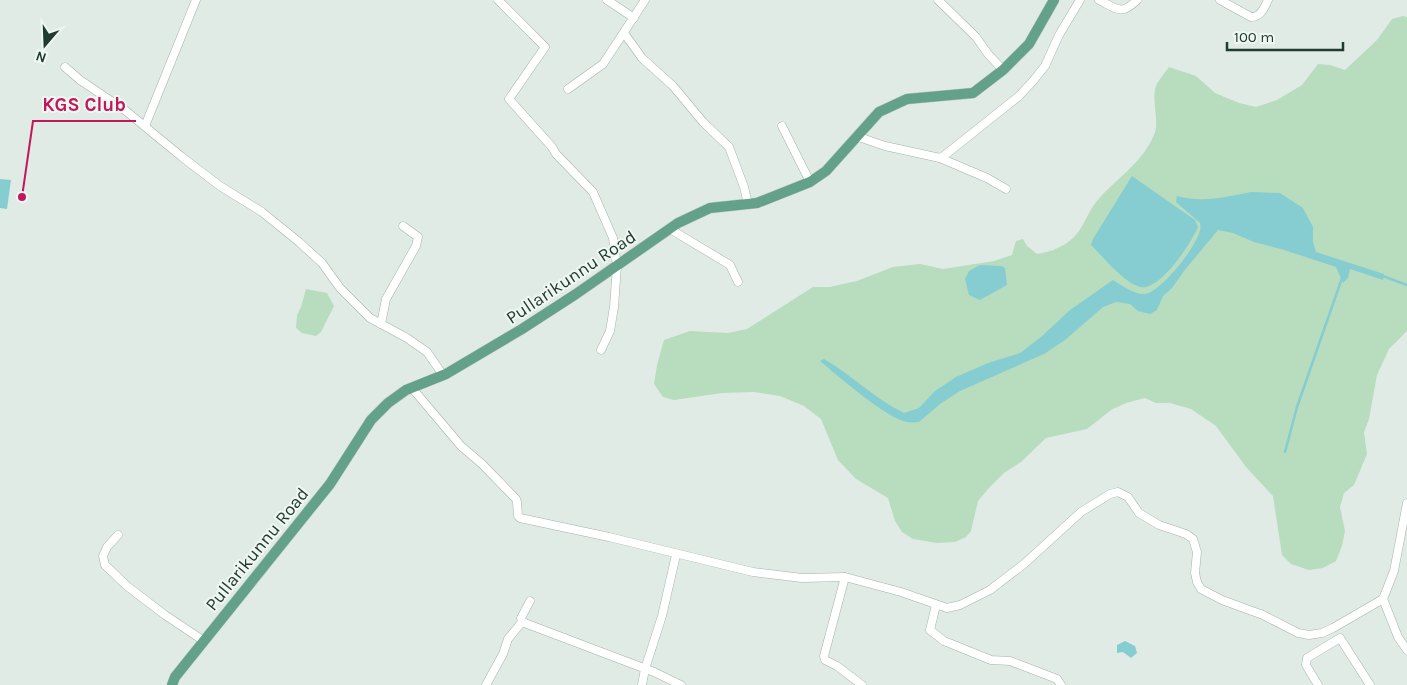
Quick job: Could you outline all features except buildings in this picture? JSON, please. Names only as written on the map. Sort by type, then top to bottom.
[{"type":"main road","name":"Pullarikunnu Road","points":[[172,685],[175,677],[330,484],[371,420],[388,403],[406,390],[443,375],[522,329],[678,223],[710,208],[756,203],[810,182],[826,171],[879,112],[907,99],[973,93],[1003,70],[1029,44],[1054,0]]},
{"type":"street","points":[[145,126],[196,0]]},
{"type":"street","points":[[498,0],[545,47],[508,99],[552,146],[556,154],[593,192],[613,238],[617,266],[614,307],[610,331],[601,350]]},
{"type":"street","points":[[607,0],[634,18]]},
{"type":"street","points":[[568,89],[604,64],[645,0]]},
{"type":"street","points":[[938,0],[976,36],[988,54],[1003,70]]},
{"type":"street","points":[[940,158],[961,144],[1019,96],[1033,81],[1045,66],[1059,35],[1080,0]]},
{"type":"street","points":[[1099,0],[1122,10],[1128,9],[1137,0]]},
{"type":"street","points":[[1220,0],[1251,17],[1256,17],[1262,12],[1268,0]]},
{"type":"street","points":[[624,33],[642,58],[673,86],[690,104],[703,122],[729,147],[744,187],[748,204]]},
{"type":"street","points":[[65,67],[80,80],[126,111],[220,186],[262,212],[299,242],[322,263],[340,288],[370,318],[400,333],[427,352],[443,375]]},
{"type":"street","points":[[782,126],[810,182]]},
{"type":"street","points":[[856,136],[884,146],[940,158],[987,178],[1006,189]]},
{"type":"street","points":[[380,324],[386,300],[416,246],[418,237],[403,226]]},
{"type":"street","points":[[670,229],[705,252],[730,265],[738,282]]},
{"type":"street","points":[[412,388],[461,446],[482,464],[516,499],[518,502],[518,516],[520,518],[609,537],[676,555],[753,572],[802,578],[845,577],[901,592],[947,608],[954,607],[990,590],[1024,564],[1081,512],[1110,494],[1118,492],[1128,497],[1139,513],[1159,525],[1186,534],[1192,539],[1197,552],[1197,582],[1201,589],[1222,600],[1263,615],[1298,633],[1309,635],[1333,628],[1383,599],[1394,571],[1407,503]]},
{"type":"street","points":[[118,535],[107,547],[103,556],[105,565],[127,586],[165,615],[204,641]]},
{"type":"street","points":[[642,685],[645,669],[662,616],[676,555]]},
{"type":"street","points":[[845,577],[824,656],[825,660],[837,666],[862,685]]},
{"type":"street","points":[[1383,599],[1398,637],[1407,650]]},
{"type":"street","points":[[486,685],[503,654],[508,639],[522,622],[521,618],[530,601]]},
{"type":"street","points":[[936,605],[930,630],[944,641],[991,660],[1010,661],[1057,679],[1061,685]]},
{"type":"street","points":[[522,622],[645,669],[681,685]]},
{"type":"street","points":[[1308,685],[1316,683],[1306,665],[1307,658],[1340,638],[1370,685]]},
{"type":"green space","points":[[1403,16],[1407,17],[1407,331],[1389,349],[1377,375],[1369,419],[1364,432],[1367,454],[1354,485],[1344,493],[1340,507],[1345,531],[1342,546],[1336,561],[1323,568],[1309,570],[1291,564],[1282,555],[1273,496],[1246,467],[1216,426],[1191,409],[1170,403],[1156,403],[1145,398],[1126,403],[1111,410],[1087,429],[1046,438],[1021,462],[1004,473],[978,501],[971,531],[966,537],[955,542],[937,543],[913,539],[902,532],[895,521],[888,498],[856,479],[838,460],[821,419],[804,406],[780,396],[754,392],[722,393],[674,400],[663,397],[654,384],[664,340],[690,331],[728,333],[747,329],[813,287],[830,287],[857,281],[893,267],[920,264],[943,269],[994,261],[1012,255],[1016,241],[1023,239],[1027,246],[1037,254],[1053,250],[1065,244],[1081,228],[1097,201],[1135,163],[1149,146],[1156,130],[1154,97],[1156,86],[1169,67],[1196,76],[1215,93],[1239,103],[1256,107],[1277,100],[1302,85],[1318,64],[1330,65],[1345,70],[1377,40],[1392,19]]},
{"type":"green space","points":[[306,289],[327,293],[334,306],[321,332],[316,336],[302,333],[296,328],[297,315]]},
{"type":"water","points":[[1132,176],[1195,220],[1198,227],[1182,254],[1166,274],[1149,286],[1141,287],[1128,281],[1091,245]]},
{"type":"water","points":[[0,179],[11,180],[7,209],[0,208]]},
{"type":"water","points":[[1251,192],[1280,193],[1303,208],[1313,227],[1313,242],[1316,252],[1384,274],[1383,280],[1350,269],[1348,278],[1343,283],[1336,267],[1254,242],[1233,233],[1218,230],[1172,288],[1163,296],[1157,310],[1150,314],[1138,311],[1130,304],[1116,302],[1103,307],[1065,340],[1044,354],[960,391],[940,404],[919,422],[907,422],[898,419],[875,405],[820,361],[824,359],[834,365],[883,401],[904,413],[919,408],[935,391],[956,377],[988,363],[1020,353],[1041,337],[1070,310],[1113,280],[1141,294],[1152,291],[1160,285],[1185,257],[1200,229],[1200,223],[1176,202],[1177,196],[1205,199]]},
{"type":"water","points":[[980,265],[1001,266],[1005,268],[1007,285],[980,300],[969,295],[965,279],[969,271]]},
{"type":"water","points":[[1125,641],[1135,646],[1137,653],[1131,658],[1123,652],[1117,653],[1117,645]]},
{"type":"waterway","points":[[1383,276],[1407,285]]},
{"type":"waterway","points":[[1285,452],[1297,407],[1342,278]]},
{"type":"place","name":"KGS Club","points":[[22,197]]}]
